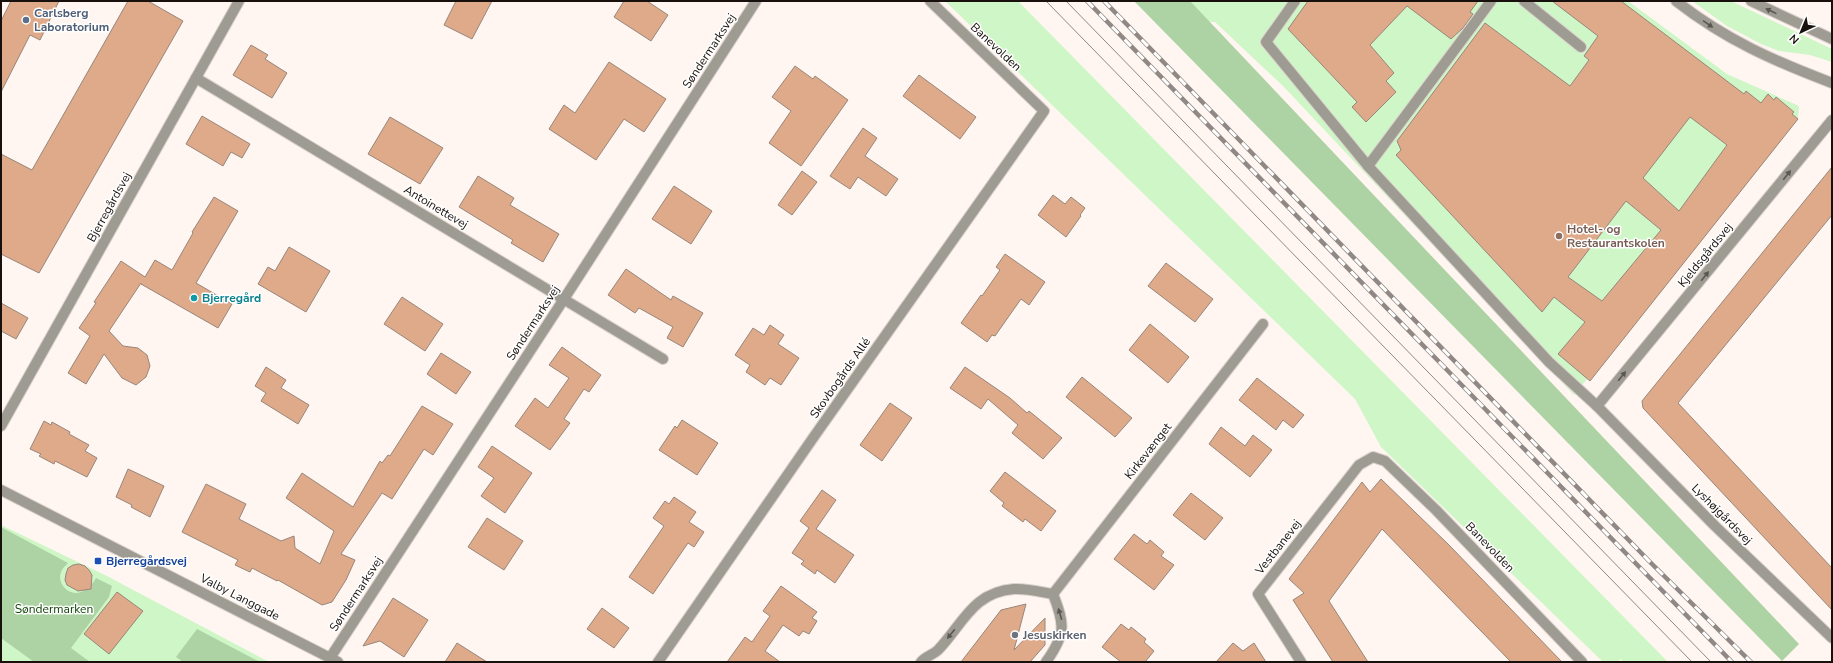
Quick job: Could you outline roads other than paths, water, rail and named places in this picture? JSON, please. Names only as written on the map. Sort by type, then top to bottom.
[{"type":"street","name":"Bjerregårdsvej","points":[[1,426],[239,1]]},
{"type":"street","name":"Søndermarksvej","points":[[334,660],[756,1]]},
{"type":"street","name":"Banevolden","points":[[930,1],[1044,111]]},
{"type":"street","name":"Lyshøjgårdsvej","points":[[1295,1],[1266,42],[1368,166],[1549,362],[1598,406],[1715,526],[1832,638]]},
{"type":"street","points":[[1368,166],[1491,1]]},
{"type":"street","points":[[1524,1],[1581,47]]},
{"type":"street","points":[[1676,1],[1708,24],[1741,44],[1783,64],[1832,83]]},
{"type":"street","points":[[1751,1],[1832,39]]},
{"type":"street","name":"Antoinettevej","points":[[196,78],[663,359]]},
{"type":"street","name":"Skovbogårds Allé","points":[[658,662],[813,438],[1044,111]]},
{"type":"street","name":"Kjeldsgårdsvej","points":[[1598,406],[1832,120]]},
{"type":"street","name":"Kirkevænget","points":[[1053,594],[1263,324]]},
{"type":"street","name":"Banevolden","points":[[1373,457],[1385,461],[1436,510],[1582,662]]},
{"type":"street","name":"Vestbanevej","points":[[1301,662],[1258,594],[1359,465],[1373,457]]},
{"type":"street","name":"Valby Langgade","points":[[1,490],[334,660]]},
{"type":"street","points":[[921,662],[937,651],[975,604],[993,592],[1015,588],[1053,594],[1062,618],[1060,639],[1046,662]]},
{"type":"tram line","points":[[1046,1],[1692,662]]},
{"type":"tram line","points":[[1066,1],[1711,662]]},
{"type":"railway","points":[[1087,1],[1732,662]]},
{"type":"railway","points":[[1104,1],[1651,563],[1751,662]]},
{"type":"place","name":"Carlsberg Laboratorium","points":[[26,20]]},
{"type":"place","name":"Hotel- og Restaurantskolen","points":[[1559,236]]},
{"type":"place","name":"Bjerregård","points":[[194,298]]},
{"type":"place","name":"Bjerregårdsvej","points":[[98,561]]},
{"type":"place","name":"Jesuskirken","points":[[1015,635]]},
{"type":"park label","name":"Søndermarken","points":[[54,609]]}]
